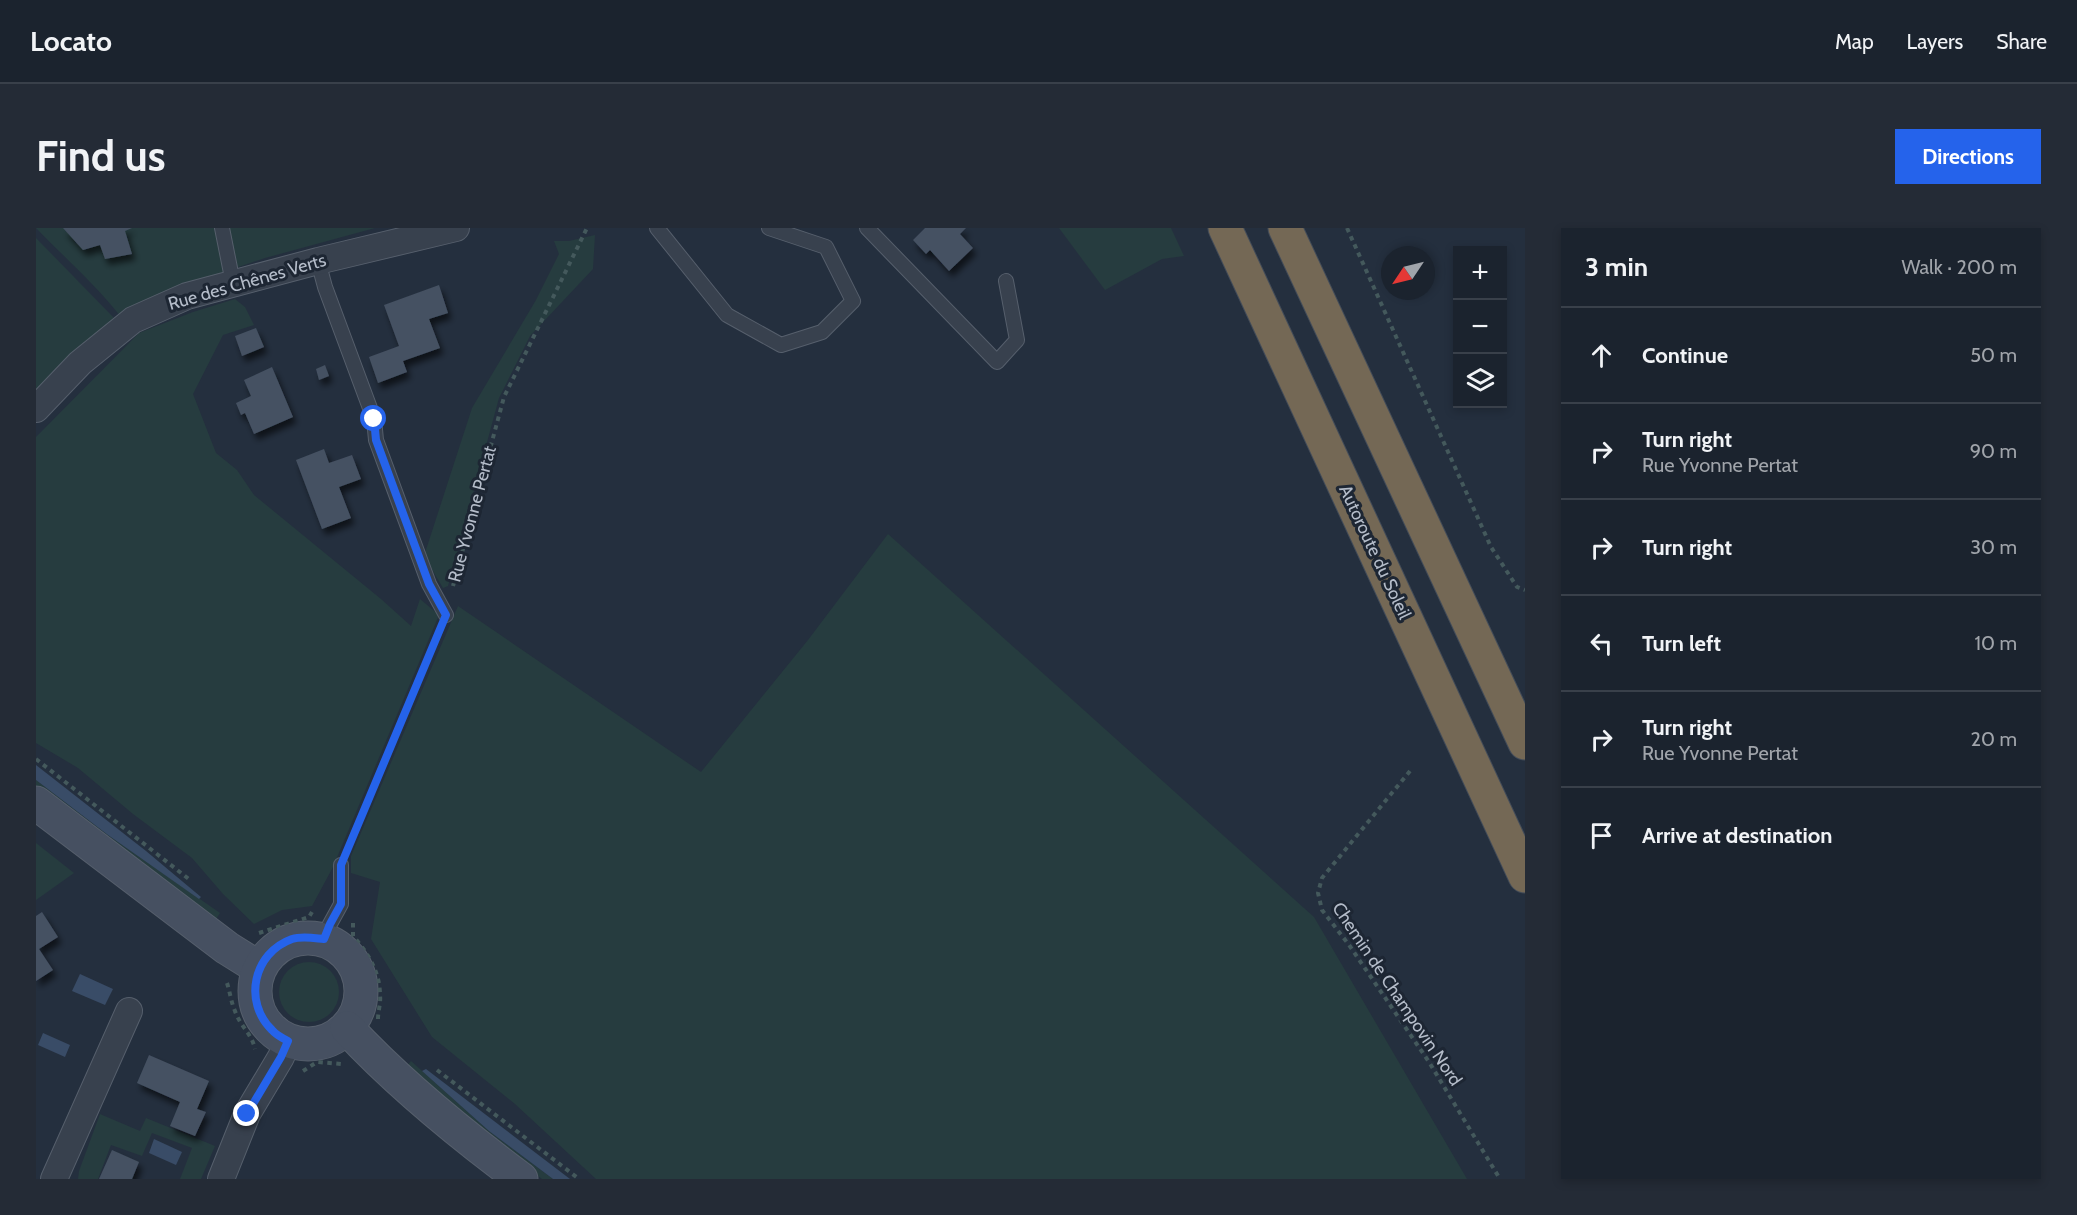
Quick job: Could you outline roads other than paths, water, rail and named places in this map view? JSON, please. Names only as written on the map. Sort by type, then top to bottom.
[{"type":"highway","points":[[1285,228],[1525,743]]},
{"type":"highway","name":"Autoroute du Soleil","points":[[1225,230],[1525,876]]},
{"type":"street","name":"Rue des Chênes Verts","points":[[36,409],[80,363],[132,320],[187,296],[416,232],[456,228]]},
{"type":"street","points":[[36,803],[227,948],[259,968]]},
{"type":"street","points":[[319,924],[356,967],[362,988],[358,1010],[346,1028],[334,1038],[319,1043],[303,1044],[288,1041],[273,1032],[262,1018],[255,1002],[254,984],[259,968],[267,955],[294,939],[309,937],[319,924]]},
{"type":"street","points":[[54,1179],[129,1011]]},
{"type":"street","points":[[346,1028],[383,1065],[489,1155],[521,1179]]},
{"type":"street","points":[[221,1179],[247,1114],[288,1041]]},
{"type":"lane","points":[[222,228],[233,283]]},
{"type":"lane","points":[[657,228],[727,315],[781,345],[822,332],[854,301],[826,247],[769,228]]},
{"type":"lane","points":[[867,228],[997,362],[1017,340],[1006,281]]},
{"type":"lane","points":[[318,261],[325,287],[374,419],[376,440],[429,584],[446,615]]},
{"type":"lane","points":[[319,924],[330,924],[341,904],[341,865]]},
{"type":"water","points":[[36,765],[201,897],[199,899],[108,835],[36,780]]},
{"type":"water","points":[[80,974],[113,989],[105,1005],[72,991]]},
{"type":"water","points":[[43,1033],[70,1045],[65,1057],[38,1045]]},
{"type":"water","points":[[426,1069],[570,1179],[553,1179],[489,1131],[422,1071]]},
{"type":"water","points":[[154,1139],[182,1152],[176,1165],[149,1153]]}]
